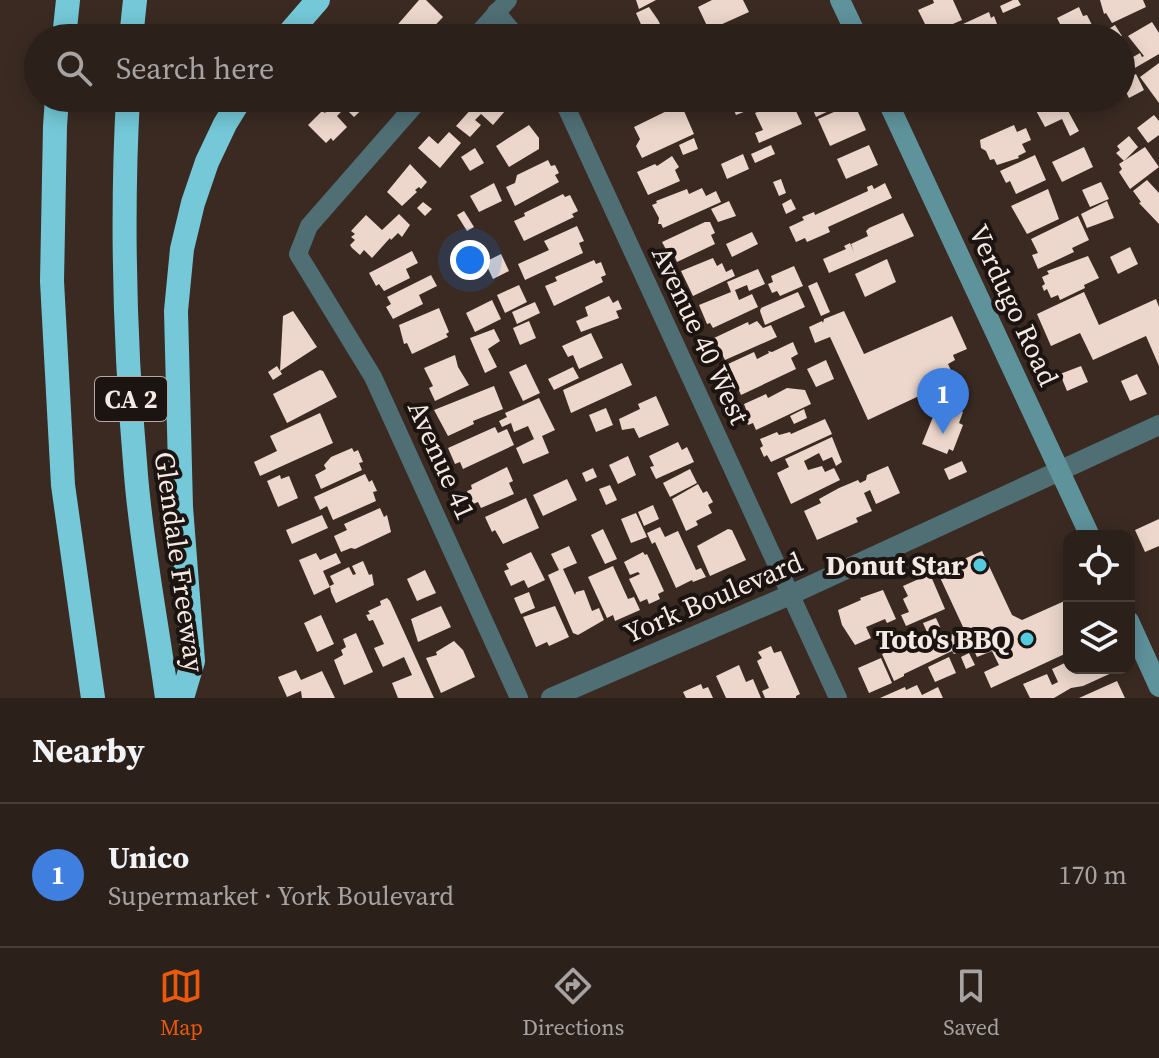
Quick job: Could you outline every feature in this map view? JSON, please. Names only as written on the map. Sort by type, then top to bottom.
[{"type":"highway","points":[[65,24],[68,0]]},
{"type":"highway","points":[[132,24],[135,0]]},
{"type":"highway","points":[[297,24],[318,0]]},
{"type":"highway","name":"CA 2","points":[[56,112],[52,281],[63,485],[92,694]]},
{"type":"highway","name":"Glendale Freeway","points":[[127,112],[123,177],[125,314],[136,478],[167,698]]},
{"type":"highway","points":[[182,698],[193,661],[181,507],[176,311],[182,249],[193,203],[207,162],[232,112]]},
{"type":"main road","points":[[840,0],[851,24]]},
{"type":"main road","name":"Verdugo Road","points":[[893,112],[1087,530]]},
{"type":"main road","points":[[1135,634],[1159,687]]},
{"type":"street","points":[[486,24],[502,6],[511,24]]},
{"type":"street","name":"Avenue 41","points":[[409,112],[309,226],[298,254],[373,377],[519,698]]},
{"type":"street","name":"Avenue 40 West","points":[[568,112],[838,698]]},
{"type":"street","name":"York Boulevard","points":[[551,698],[790,595],[1159,425]]},
{"type":"building","points":[[419,0],[426,0],[443,17],[436,24],[398,24]]},
{"type":"building","points":[[636,0],[656,0],[639,9]]},
{"type":"building","points":[[712,0],[743,0],[749,12],[722,24],[706,24],[698,7]]},
{"type":"building","points":[[933,0],[953,0],[962,20],[953,24],[925,24],[918,10],[934,3]]},
{"type":"building","points":[[1018,0],[1021,5],[1003,13],[1000,6]]},
{"type":"building","points":[[1100,0],[1143,0],[1146,7],[1112,23],[1104,14]]},
{"type":"building","points":[[649,7],[660,24],[641,24],[636,13]]},
{"type":"building","points":[[1079,7],[1092,24],[1060,24],[1057,18]]},
{"type":"building","points":[[989,12],[997,24],[963,24]]},
{"type":"building","points":[[1152,22],[1159,33],[1159,54],[1135,68],[1135,56],[1140,53],[1144,56],[1135,45],[1135,32]]},
{"type":"building","points":[[1159,63],[1159,103],[1140,77]]},
{"type":"building","points":[[1135,75],[1144,90],[1135,95]]},
{"type":"building","points":[[321,112],[341,112],[337,116],[347,127],[333,141],[331,138],[326,143],[308,125]]},
{"type":"building","points":[[468,112],[504,112],[493,125],[481,114],[475,120],[481,125],[470,137],[456,126]]},
{"type":"building","points":[[665,112],[684,112],[694,134],[642,158],[636,146],[640,139],[634,127]]},
{"type":"building","points":[[796,112],[802,124],[759,143],[755,133],[763,130],[755,113]]},
{"type":"building","points":[[834,112],[858,112],[866,130],[830,146],[818,119]]},
{"type":"building","points":[[1037,112],[1069,112],[1079,131],[1070,136],[1062,119],[1045,127]]},
{"type":"building","points":[[1154,115],[1159,121],[1159,135],[1148,143],[1137,128]]},
{"type":"building","points":[[529,125],[539,138],[539,149],[509,167],[496,146]]},
{"type":"building","points":[[1014,125],[1017,132],[1026,128],[1031,140],[1022,144],[1026,152],[1019,158],[997,165],[981,148],[980,140]]},
{"type":"building","points":[[449,132],[461,143],[440,168],[418,148],[429,136],[438,144]]},
{"type":"building","points":[[1129,136],[1138,147],[1124,161],[1116,153],[1120,150],[1117,146]]},
{"type":"building","points":[[694,138],[698,149],[683,155],[679,145]]},
{"type":"building","points":[[771,145],[775,154],[755,163],[751,154]]},
{"type":"building","points":[[869,145],[878,165],[846,179],[837,159]]},
{"type":"building","points":[[1084,147],[1093,167],[1062,182],[1052,162]]},
{"type":"building","points":[[1145,147],[1159,167],[1130,189],[1119,172],[1122,169],[1119,164]]},
{"type":"building","points":[[475,148],[484,163],[470,171],[461,157]]},
{"type":"building","points":[[743,154],[749,169],[727,179],[721,164]]},
{"type":"building","points":[[1035,155],[1046,180],[1016,194],[1010,181],[1006,183],[1000,171]]},
{"type":"building","points":[[672,156],[679,167],[675,170],[680,181],[648,195],[637,172],[655,164],[657,166]]},
{"type":"building","points":[[548,160],[559,173],[555,175],[559,182],[515,206],[506,187],[515,183],[517,175]]},
{"type":"building","points":[[410,164],[427,182],[421,189],[415,190],[417,192],[402,206],[387,192]]},
{"type":"building","points":[[781,179],[786,193],[779,196],[773,182]]},
{"type":"building","points":[[1147,180],[1159,193],[1159,224],[1139,203],[1133,191]]},
{"type":"building","points":[[1101,182],[1109,199],[1090,207],[1082,190]]},
{"type":"building","points":[[494,183],[502,201],[479,212],[470,196]]},
{"type":"building","points":[[885,183],[892,198],[828,227],[830,232],[807,242],[805,238],[796,242],[789,227],[804,220],[802,217],[814,212],[815,215],[868,191],[867,187],[872,185],[874,189]]},
{"type":"building","points":[[702,188],[706,196],[716,191],[721,202],[663,228],[658,224],[659,218],[652,205],[656,201],[687,189],[689,194]]},
{"type":"building","points":[[1048,189],[1059,219],[1027,234],[1011,206]]},
{"type":"building","points":[[563,194],[565,197],[570,195],[578,211],[572,214],[574,217],[524,241],[514,221]]},
{"type":"building","points":[[791,199],[796,209],[786,214],[782,204]]},
{"type":"building","points":[[729,201],[736,216],[718,222],[711,209]]},
{"type":"building","points":[[1107,201],[1114,218],[1087,228],[1081,214]]},
{"type":"building","points":[[423,202],[432,209],[425,216],[417,208]]},
{"type":"building","points":[[464,211],[474,227],[467,231],[457,215]]},
{"type":"building","points":[[903,213],[914,236],[829,273],[823,259],[846,249],[844,246],[850,243],[854,252],[851,244],[868,236],[866,231],[869,228]]},
{"type":"building","points":[[399,214],[410,225],[402,237],[398,233],[390,238],[372,258],[364,250],[360,255],[352,248],[350,245],[355,240],[351,237],[355,234],[351,231],[366,215],[382,230]]},
{"type":"building","points":[[1078,216],[1089,240],[1072,248],[1074,252],[1038,269],[1032,255],[1038,253],[1031,239]]},
{"type":"building","points":[[710,222],[715,233],[711,235],[715,244],[677,262],[674,255],[670,257],[662,242]]},
{"type":"building","points":[[577,226],[584,241],[579,243],[583,253],[525,280],[518,264],[549,250],[544,241]]},
{"type":"building","points":[[752,232],[758,244],[732,257],[726,244]]},
{"type":"building","points":[[471,242],[483,268],[467,277],[454,251]]},
{"type":"building","points":[[1130,247],[1138,264],[1118,274],[1110,257]]},
{"type":"building","points":[[412,251],[418,263],[406,269],[410,278],[384,291],[379,284],[376,286],[369,273]]},
{"type":"building","points":[[501,254],[509,271],[493,279],[485,262]]},
{"type":"building","points":[[1088,256],[1099,278],[1060,300],[1058,295],[1051,298],[1047,289],[1044,291],[1042,277],[1049,274],[1047,271]]},
{"type":"building","points":[[713,258],[717,266],[722,263],[726,272],[732,269],[735,276],[693,296],[681,271]]},
{"type":"building","points":[[887,259],[896,282],[865,297],[855,274]]},
{"type":"building","points":[[594,260],[596,264],[601,262],[606,275],[601,277],[603,282],[554,306],[545,286],[557,281],[555,277]]},
{"type":"building","points":[[794,266],[803,286],[780,296],[777,291],[772,293],[768,284],[773,282],[771,276]]},
{"type":"building","points":[[758,269],[765,284],[749,291],[747,285],[735,290],[739,300],[752,294],[758,307],[713,328],[710,323],[707,324],[699,305],[731,292],[727,282]]},
{"type":"building","points":[[431,275],[437,286],[419,295],[423,304],[393,319],[386,307],[391,304],[387,297]]},
{"type":"building","points":[[817,282],[830,312],[821,316],[808,286]]},
{"type":"building","points":[[519,285],[527,302],[505,313],[497,295]]},
{"type":"building","points":[[798,292],[805,307],[765,325],[761,308]]},
{"type":"building","points":[[1084,292],[1099,325],[1156,299],[1159,307],[1159,366],[1146,336],[1093,360],[1080,333],[1051,346],[1037,314]]},
{"type":"building","points":[[609,296],[613,303],[618,300],[622,309],[616,311],[619,318],[581,332],[576,321],[588,316],[585,307]]},
{"type":"building","points":[[492,300],[501,319],[475,332],[466,313]]},
{"type":"building","points":[[535,302],[540,313],[517,324],[512,312]]},
{"type":"building","points":[[439,308],[449,332],[446,334],[448,337],[412,354],[407,343],[404,344],[399,325]]},
{"type":"building","points":[[293,311],[317,347],[280,371],[283,316]]},
{"type":"building","points":[[844,311],[864,354],[952,316],[967,349],[953,355],[955,360],[948,364],[955,379],[868,420],[830,337],[815,343],[809,327]]},
{"type":"building","points":[[529,321],[536,338],[520,345],[513,328]]},
{"type":"building","points":[[757,321],[763,328],[771,325],[777,337],[725,360],[714,338]]},
{"type":"building","points":[[494,329],[500,341],[488,349],[497,367],[485,373],[470,338]]},
{"type":"building","points":[[591,333],[603,358],[579,369],[573,355],[568,357],[562,346]]},
{"type":"building","points":[[793,342],[798,354],[791,358],[796,369],[741,395],[728,364],[754,352],[757,359],[768,351]]},
{"type":"building","points":[[455,355],[469,385],[435,401],[429,388],[433,386],[424,368]]},
{"type":"building","points":[[826,360],[834,379],[816,387],[807,369]]},
{"type":"building","points":[[622,363],[632,385],[571,413],[563,390]]},
{"type":"building","points":[[526,364],[540,393],[523,401],[509,372]]},
{"type":"building","points":[[277,366],[282,374],[273,380],[268,372]]},
{"type":"building","points":[[1081,366],[1088,382],[1067,391],[1060,374]]},
{"type":"building","points":[[573,367],[579,378],[554,390],[548,379]]},
{"type":"building","points":[[320,370],[337,397],[287,423],[273,394]]},
{"type":"building","points":[[1137,374],[1147,394],[1130,401],[1121,381]]},
{"type":"building","points":[[494,386],[503,409],[473,421],[474,424],[448,436],[434,410]]},
{"type":"building","points":[[787,388],[805,390],[811,404],[756,430],[753,423],[748,425],[743,414],[747,412],[744,404],[766,394],[768,398]]},
{"type":"building","points":[[656,396],[669,425],[639,438],[634,428],[622,430],[619,419],[640,409],[638,404]]},
{"type":"building","points":[[539,398],[555,430],[542,436],[549,453],[523,464],[516,448],[534,439],[528,426],[514,432],[511,423],[502,427],[499,421],[507,417],[505,413]]},
{"type":"building","points":[[939,402],[963,412],[959,423],[963,425],[953,451],[949,449],[947,454],[922,444]]},
{"type":"building","points":[[606,408],[613,425],[596,432],[589,415]]},
{"type":"building","points":[[804,409],[807,418],[794,424],[790,416]]},
{"type":"building","points":[[320,413],[333,443],[260,476],[254,462],[277,451],[270,436]]},
{"type":"building","points":[[825,419],[832,434],[771,462],[767,455],[764,457],[760,439],[777,432],[779,435],[791,434]]},
{"type":"building","points":[[495,427],[498,433],[507,429],[514,445],[463,469],[460,462],[455,464],[448,448]]},
{"type":"building","points":[[832,437],[842,462],[836,466],[832,457],[823,461],[819,453],[804,461],[808,470],[822,466],[825,472],[834,468],[840,480],[791,504],[777,473],[789,467],[785,459]]},
{"type":"building","points":[[678,442],[682,450],[687,447],[694,462],[656,479],[649,456]]},
{"type":"building","points":[[352,448],[354,452],[358,450],[363,462],[359,463],[362,470],[321,489],[315,475],[326,469],[324,465],[331,457]]},
{"type":"building","points":[[628,456],[636,475],[618,484],[609,465]]},
{"type":"building","points":[[962,461],[967,472],[949,480],[944,469]]},
{"type":"building","points":[[888,466],[900,493],[876,504],[870,490],[864,493],[872,511],[856,518],[858,522],[817,540],[804,511],[821,503],[819,499],[839,488],[858,480],[860,483],[866,480],[867,475]]},
{"type":"building","points":[[507,467],[514,494],[481,508],[478,502],[473,504],[467,491],[472,489],[471,485]]},
{"type":"building","points":[[593,468],[597,477],[586,482],[582,473]]},
{"type":"building","points":[[690,469],[697,483],[670,497],[663,483]]},
{"type":"building","points":[[365,474],[377,491],[373,492],[376,501],[333,520],[327,506],[320,510],[314,497]]},
{"type":"building","points":[[280,475],[281,479],[289,476],[298,498],[278,507],[267,481]]},
{"type":"building","points":[[567,479],[577,500],[543,516],[533,495]]},
{"type":"building","points":[[698,484],[703,493],[707,491],[713,502],[708,505],[712,513],[696,521],[698,525],[686,531],[672,499]]},
{"type":"building","points":[[610,485],[617,500],[606,505],[599,489]]},
{"type":"building","points":[[526,498],[539,528],[503,544],[495,530],[492,532],[485,517]]},
{"type":"building","points":[[653,505],[659,519],[644,526],[638,512]]},
{"type":"building","points":[[380,508],[384,517],[387,515],[391,532],[355,549],[341,552],[334,536],[347,530],[344,524]]},
{"type":"building","points":[[636,513],[647,537],[631,543],[621,519]]},
{"type":"building","points":[[322,515],[328,528],[292,544],[286,530]]},
{"type":"building","points":[[1159,519],[1159,546],[1145,552],[1135,530]]},
{"type":"building","points":[[660,527],[665,537],[678,531],[696,570],[701,568],[706,577],[676,588],[655,542],[652,544],[647,533]]},
{"type":"building","points":[[603,529],[617,559],[605,564],[591,535]]},
{"type":"building","points":[[728,529],[732,530],[746,560],[710,576],[697,546]]},
{"type":"building","points":[[569,546],[577,563],[563,569],[575,595],[584,590],[592,611],[599,608],[604,620],[578,635],[573,633],[548,575],[559,570],[551,554]]},
{"type":"building","points":[[982,551],[1012,615],[1022,620],[1063,602],[1063,655],[991,688],[984,672],[999,665],[992,651],[977,657],[937,571]]},
{"type":"building","points":[[531,552],[545,580],[528,588],[524,580],[511,586],[504,571],[509,569],[506,564]]},
{"type":"building","points":[[643,552],[647,554],[664,591],[658,594],[660,599],[649,604],[647,599],[640,602],[629,579],[640,574],[630,575],[624,562]]},
{"type":"building","points":[[316,553],[320,560],[336,553],[341,563],[323,571],[330,587],[314,595],[299,560]]},
{"type":"building","points":[[363,561],[369,575],[372,574],[374,585],[336,603],[331,592],[330,586],[334,584],[330,576],[349,567],[353,575],[356,574],[352,566]]},
{"type":"building","points":[[613,566],[628,599],[634,597],[640,610],[615,621],[613,615],[607,618],[588,577]]},
{"type":"building","points":[[425,570],[436,593],[417,601],[407,579]]},
{"type":"building","points":[[930,574],[945,609],[906,626],[901,615],[909,612],[903,599],[908,596],[903,586]]},
{"type":"building","points":[[883,590],[896,619],[887,623],[885,619],[866,627],[871,638],[855,645],[842,625],[838,610]]},
{"type":"building","points":[[529,592],[535,608],[521,614],[514,598]]},
{"type":"building","points":[[387,598],[434,698],[398,698],[392,683],[412,675],[404,657],[383,667],[374,648],[384,644],[373,620],[369,621],[366,615]]},
{"type":"building","points":[[441,606],[451,627],[418,642],[411,619]]},
{"type":"building","points":[[555,606],[569,637],[549,646],[547,642],[536,647],[523,617]]},
{"type":"building","points":[[321,615],[334,644],[317,652],[304,623]]},
{"type":"building","points":[[936,618],[940,627],[927,632],[923,623]]},
{"type":"building","points":[[962,629],[970,647],[954,654],[952,651],[894,681],[882,654],[940,630],[946,643],[946,637]]},
{"type":"building","points":[[356,633],[373,672],[344,685],[334,660],[343,655],[341,650],[346,647],[343,639]]},
{"type":"building","points":[[454,641],[463,650],[475,677],[441,693],[426,658],[437,655],[436,652]]},
{"type":"building","points":[[771,646],[774,653],[781,651],[800,694],[796,698],[765,698],[762,691],[769,688],[757,661],[762,658],[758,652]]},
{"type":"building","points":[[969,653],[975,665],[966,669],[961,657]]},
{"type":"building","points":[[949,657],[956,673],[935,682],[928,667]]},
{"type":"building","points":[[881,658],[892,683],[869,693],[858,668]]},
{"type":"building","points":[[1063,664],[1063,674],[1109,674],[1071,688],[1054,698],[1030,698],[1023,684],[1047,674],[1052,685],[1058,682],[1052,669]]},
{"type":"building","points":[[739,665],[746,682],[753,679],[761,698],[726,698],[716,676]]},
{"type":"building","points":[[296,670],[301,680],[322,671],[335,698],[302,698],[301,691],[287,697],[278,677]]},
{"type":"building","points":[[1117,681],[1125,698],[1079,698]]},
{"type":"building","points":[[701,684],[703,689],[708,687],[713,698],[686,698],[683,692]]},
{"type":"building","points":[[917,685],[922,695],[938,687],[943,698],[880,698],[905,687],[906,690]]},
{"type":"place","name":"Unico","points":[[943,434]]},
{"type":"place","name":"Donut Star","points":[[980,565]]},
{"type":"place","name":"Toto's BBQ","points":[[1027,639]]}]
